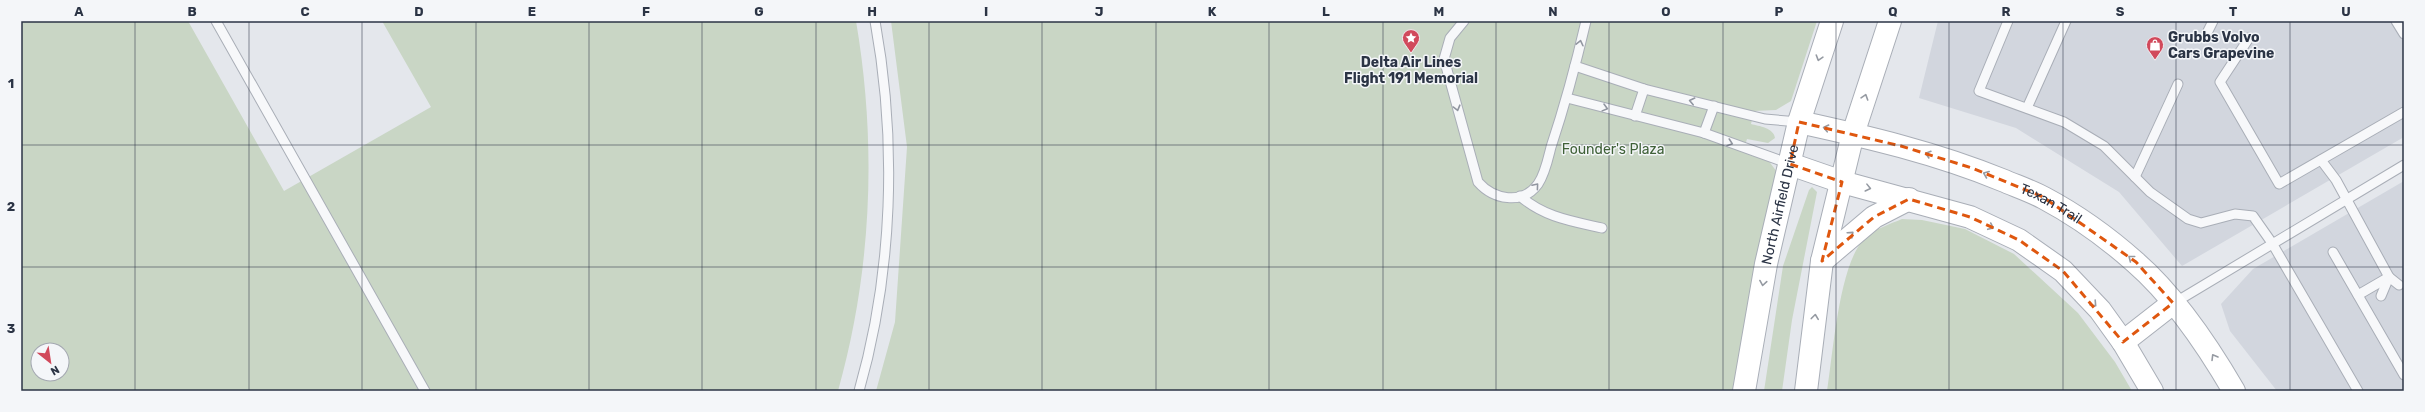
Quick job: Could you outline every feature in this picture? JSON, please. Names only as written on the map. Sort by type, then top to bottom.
[{"type":"main road","name":"North Airfield Drive","points":[[1744,391],[1766,264],[1799,122],[1832,21]]},
{"type":"main road","points":[[1806,391],[1822,261],[1853,134],[1890,21]]},
{"type":"main road","name":"Texan Trail","points":[[1799,122],[1853,134],[1972,168],[2043,197],[2090,227],[2136,262],[2173,303],[2210,351],[2234,391]]},
{"type":"main road","points":[[1790,164],[1842,182],[1909,199],[1970,217],[2019,240],[2063,271],[2100,310],[2123,342],[2152,391]]},
{"type":"main road","points":[[1822,261],[1874,217],[1909,199]]},
{"type":"main road","points":[[2123,342],[2173,303]]},
{"type":"lane","points":[[216,21],[425,391]]},
{"type":"lane","points":[[859,391],[877,310],[887,223],[888,132],[885,90],[875,21]]},
{"type":"lane","points":[[1464,21],[1450,38],[1444,59],[1478,182],[1484,189],[1502,198],[1520,196],[1531,191],[1542,177],[1567,98],[1586,21]]},
{"type":"lane","points":[[2008,21],[1979,91],[2064,122],[2104,146],[2150,192],[2188,219],[2201,223],[2235,214],[2253,216],[2272,243],[2358,391]]},
{"type":"lane","points":[[2027,108],[2066,21]]},
{"type":"lane","points":[[2208,31],[2213,21]]},
{"type":"lane","points":[[2396,21],[2404,34]]},
{"type":"lane","points":[[2249,38],[2220,82],[2279,184],[2404,112]]},
{"type":"lane","points":[[1575,66],[1644,90],[1765,119],[1799,122]]},
{"type":"lane","points":[[2135,177],[2178,84]]},
{"type":"lane","points":[[1635,116],[1644,90]]},
{"type":"lane","points":[[1567,98],[1704,133],[1790,164]]},
{"type":"lane","points":[[1704,133],[1714,106]]},
{"type":"lane","points":[[2321,160],[2336,180],[2389,277],[2399,285]]},
{"type":"lane","points":[[2173,303],[2346,198],[2404,165]]},
{"type":"lane","points":[[1520,196],[1533,207],[1554,217],[1602,228]]},
{"type":"lane","points":[[2333,252],[2404,375]]},
{"type":"lane","points":[[2358,295],[2389,277]]},
{"type":"lane","points":[[2381,296],[2389,277]]},
{"type":"highlighted area","points":[[1799,122],[1901,146],[1972,168],[2043,197],[2136,262],[2173,303],[2123,342],[2063,271],[2019,240],[1970,217],[1909,199],[1874,217],[1822,261],[1842,182],[1790,164]]},
{"type":"shaded area","points":[[1938,21],[2404,21],[2404,137],[2182,266],[2119,192],[2016,128],[1919,98]]},
{"type":"shaded area","points":[[2404,181],[2404,391],[2277,391],[2230,331],[2221,304],[2253,269]]},
{"type":"green space","points":[[21,21],[188,21],[284,191],[431,107],[382,21],[856,21],[863,67],[867,114],[868,207],[858,299],[838,391],[430,391],[311,180],[303,184],[420,391],[21,391]]},
{"type":"green space","name":"Founder's Plaza","points":[[891,21],[1817,21],[1791,101],[1776,110],[1754,111],[1751,124],[1769,130],[1775,138],[1768,143],[1747,139],[1743,152],[1768,160],[1777,172],[1735,391],[876,391],[895,322],[907,147]]},
{"type":"green space","points":[[1812,187],[1817,192],[1792,320],[1782,391],[1764,391],[1783,266],[1809,190]]},
{"type":"green space","points":[[1902,219],[1922,220],[1965,229],[2014,254],[2078,313],[2115,362],[2132,391],[1827,391],[1838,311],[1855,251],[1864,239],[1872,232]]},
{"type":"place","name":"Delta Air Lines Flight 191 Memorial","points":[[1411,53]]},
{"type":"place","name":"Grubbs Volvo Cars Grapevine","points":[[2155,60]]}]
